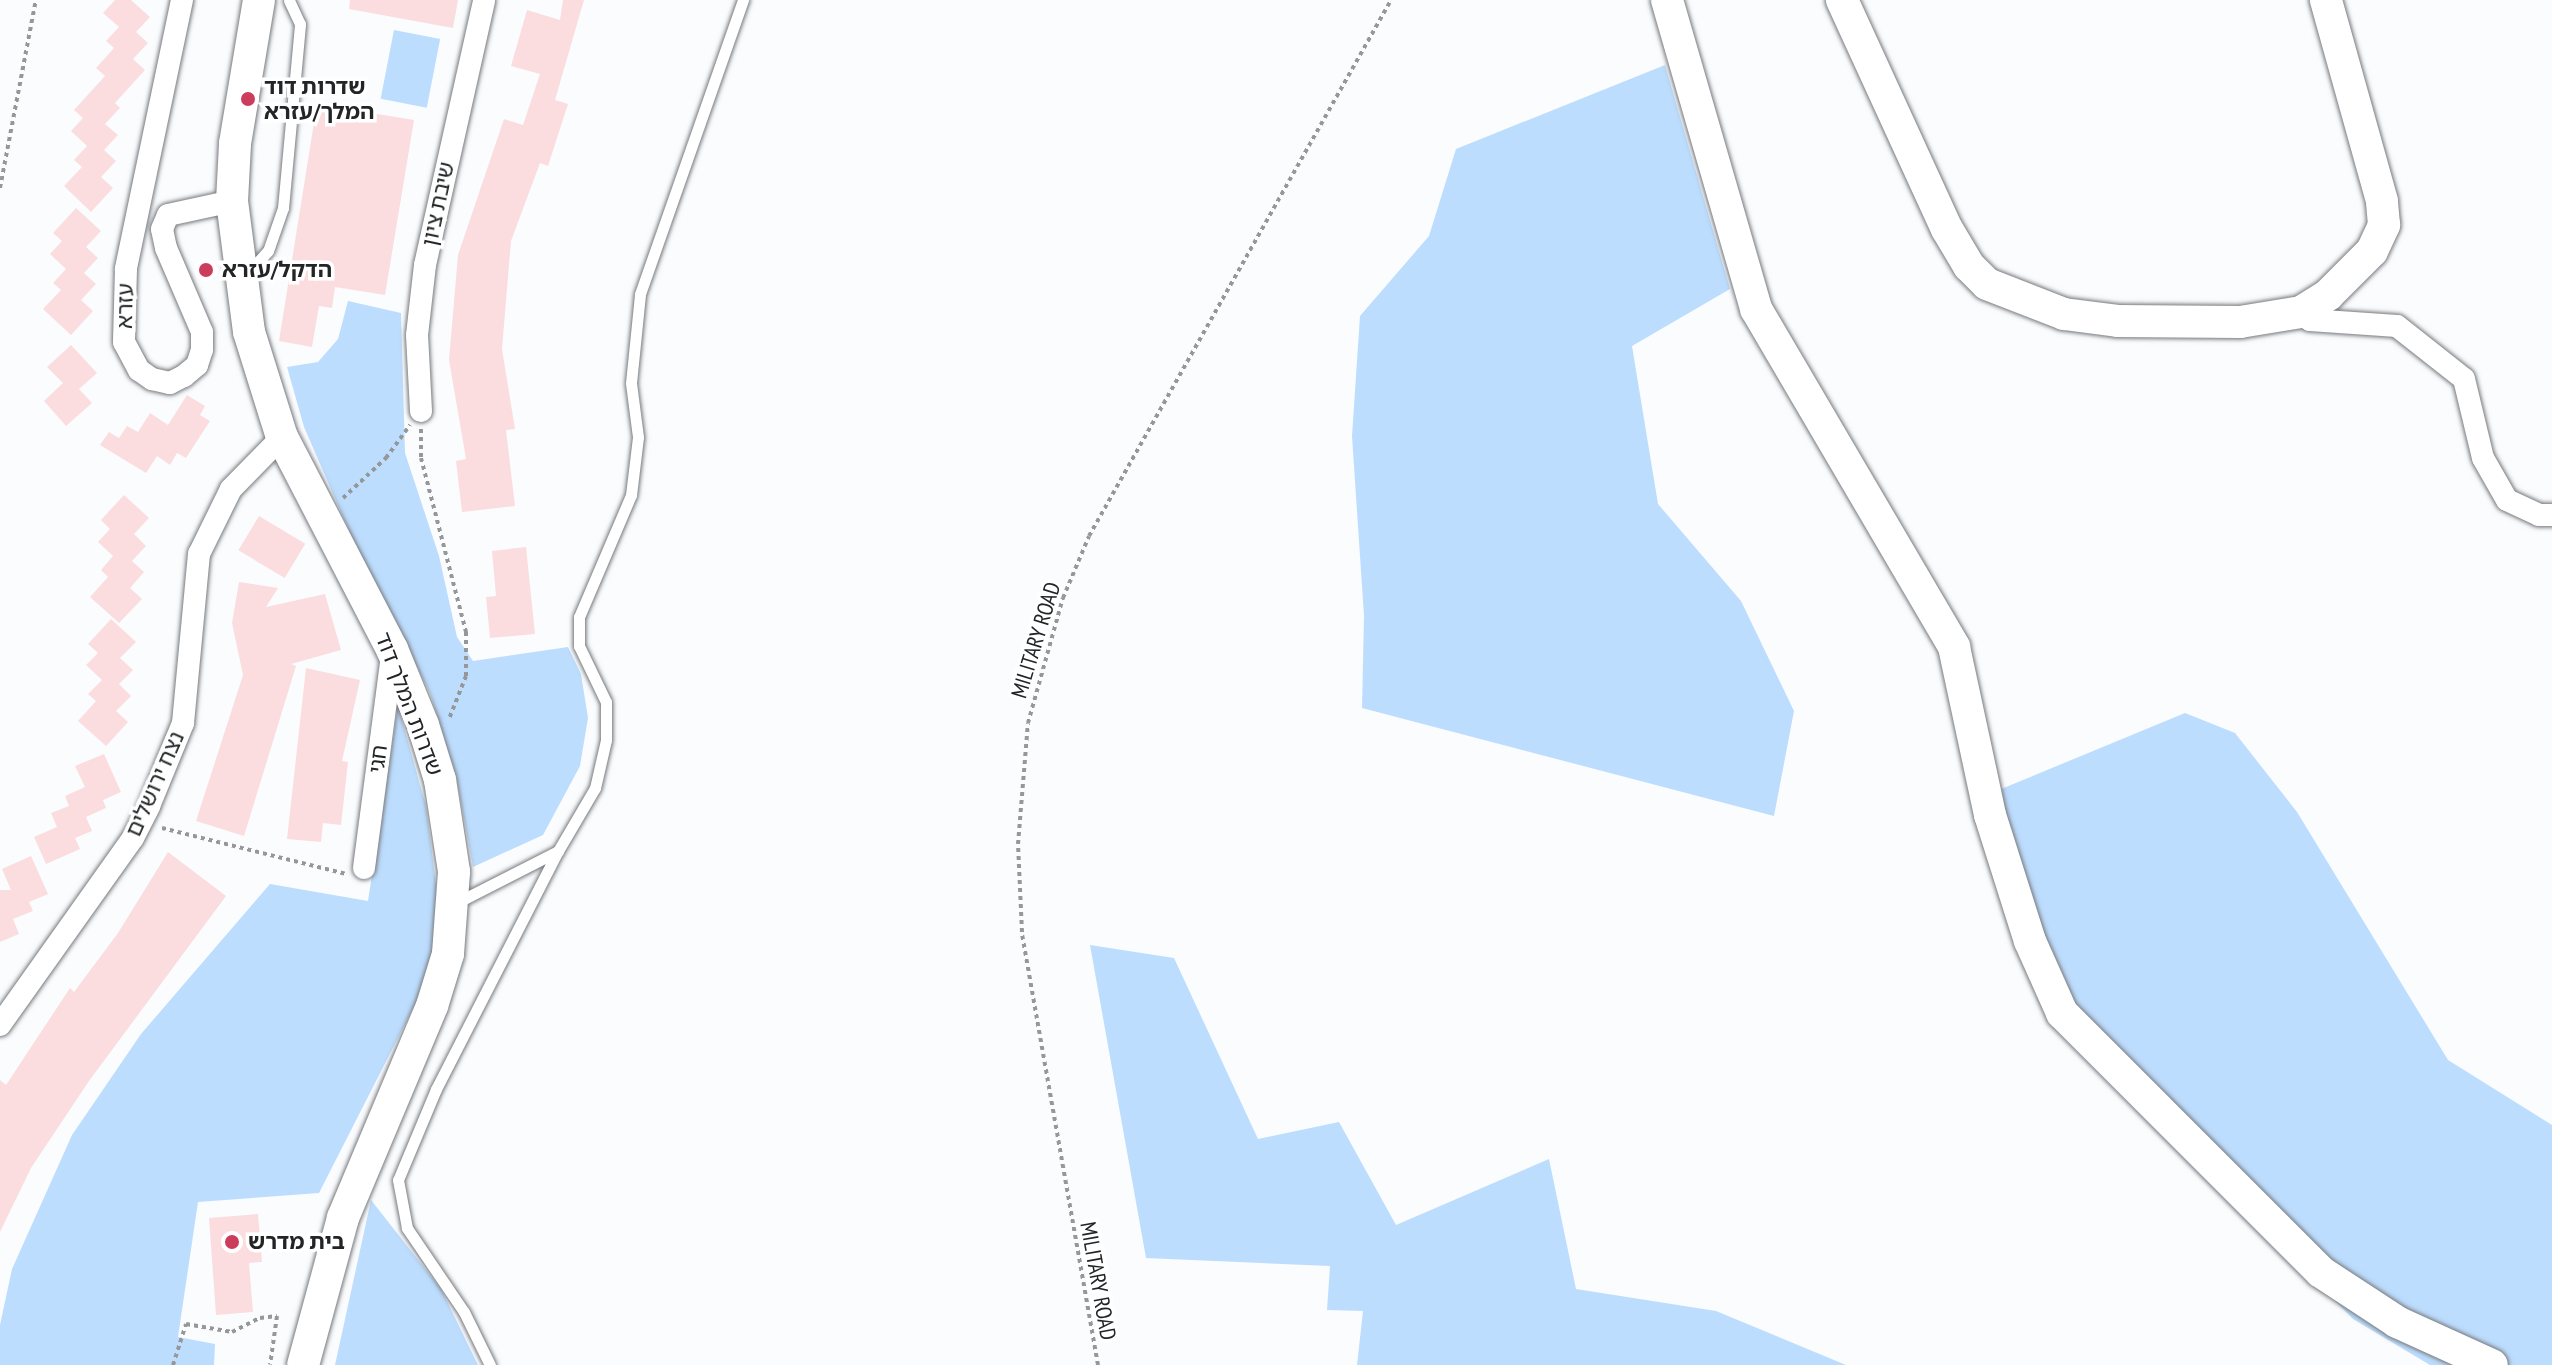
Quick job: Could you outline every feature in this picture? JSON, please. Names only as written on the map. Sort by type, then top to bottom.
[{"type":"street","name":"עזרא","points":[[182,0],[126,269],[124,342],[139,370],[152,379],[170,383],[184,376],[197,365],[202,350],[202,332],[166,248],[162,229],[168,215],[232,201]]},
{"type":"street","name":"שדרות המלך דוד","points":[[259,0],[235,144],[232,201],[239,283],[282,437],[321,519],[392,649],[431,753],[451,841],[453,905],[448,954],[432,1006],[343,1218],[303,1365]]},
{"type":"street","name":"שיבת ציון","points":[[421,411],[417,335],[425,265],[484,0]]},
{"type":"street","points":[[1667,0],[1756,309],[1954,647],[1990,815],[2030,941],[2062,1013],[2321,1272],[2397,1322],[2492,1365]]},
{"type":"street","points":[[1842,0],[1947,229],[1969,266],[1987,284],[2064,314],[2118,321],[2256,321],[2301,312],[2353,273],[2384,225],[2382,201],[2326,0]]},
{"type":"street","points":[[2301,312],[2310,320],[2397,326],[2464,379],[2483,458],[2507,500],[2539,515],[2552,515]]},
{"type":"street","name":"נצח ירושלים","points":[[0,1025],[141,822],[183,723],[199,554],[231,489],[282,437]]},
{"type":"street","name":"חגי","points":[[364,868],[392,649]]},
{"type":"lane","points":[[239,283],[268,251],[283,208],[300,24],[289,0]]},
{"type":"lane","points":[[490,1365],[464,1312],[407,1228],[398,1180],[436,1089],[558,851],[595,788],[606,740],[606,702],[579,646],[579,617],[631,495],[638,437],[631,383],[640,294],[743,0]]},
{"type":"lane","points":[[453,905],[558,851]]},
{"type":"path","points":[[0,188],[36,0]]},
{"type":"path","name":"MILITARY ROAD","points":[[1098,1365],[1022,932],[1018,844],[1028,723],[1063,598],[1115,485],[1391,0]]},
{"type":"path","points":[[321,519],[386,458],[421,411]]},
{"type":"path","points":[[421,411],[421,458],[466,632],[466,676],[431,753]]},
{"type":"path","points":[[141,822],[341,875],[364,868]]},
{"type":"path","points":[[173,1365],[186,1324],[232,1332],[260,1318],[277,1316],[270,1365]]},
{"type":"shaded area","points":[[394,30],[440,39],[427,108],[381,99]]},
{"type":"shaded area","points":[[1665,65],[1730,289],[1632,346],[1658,504],[1741,601],[1794,711],[1774,816],[1362,708],[1364,616],[1352,436],[1360,316],[1429,236],[1456,149]]},
{"type":"shaded area","points":[[348,301],[401,313],[405,453],[439,556],[457,637],[473,661],[568,647],[581,674],[588,718],[580,766],[543,835],[473,867],[456,775],[430,693],[350,533],[304,427],[287,367],[318,362],[338,339]]},
{"type":"shaded area","points":[[398,706],[426,806],[440,915],[428,979],[319,1193],[198,1202],[178,1337],[215,1344],[214,1365],[0,1365],[0,1325],[12,1269],[72,1135],[141,1034],[270,884],[368,901]]},
{"type":"shaded area","points":[[2185,713],[2235,733],[2297,812],[2448,1060],[2552,1125],[2552,1365],[2430,1365],[2353,1319],[2051,1015],[1977,799]]},
{"type":"shaded area","points":[[1090,945],[1174,958],[1258,1139],[1339,1122],[1396,1225],[1549,1159],[1576,1289],[1716,1311],[1846,1365],[1357,1365],[1363,1311],[1327,1310],[1330,1266],[1146,1258]]},
{"type":"shaded area","points":[[371,1200],[441,1289],[478,1365],[335,1365]]},
{"type":"building","points":[[115,0],[131,0],[150,17],[136,32],[148,43],[133,59],[145,70],[115,103],[120,108],[105,124],[118,135],[104,150],[116,161],[101,177],[113,188],[91,212],[64,186],[82,167],[74,160],[87,146],[71,131],[83,118],[74,110],[105,76],[96,68],[114,48],[106,41],[119,27],[103,13]]},
{"type":"building","points":[[350,0],[458,0],[453,28],[349,9]]},
{"type":"building","points":[[563,0],[584,0],[555,100],[568,104],[548,166],[540,163],[511,241],[502,349],[515,429],[506,430],[515,506],[462,512],[456,461],[466,459],[449,360],[458,255],[504,119],[523,125],[540,74],[511,66],[527,10],[560,20]]},
{"type":"building","points":[[317,104],[414,120],[385,295],[335,287],[332,308],[319,306],[312,347],[279,341]]},
{"type":"building","points":[[76,208],[101,231],[86,247],[98,258],[84,273],[96,284],[81,300],[93,311],[71,335],[43,309],[61,290],[53,283],[66,269],[50,254],[62,241],[53,233]]},
{"type":"building","points":[[71,345],[97,373],[79,389],[92,403],[66,426],[44,401],[63,383],[47,367]]},
{"type":"building","points":[[187,395],[205,406],[200,415],[210,421],[186,458],[177,453],[170,465],[157,456],[146,473],[100,445],[109,432],[119,438],[127,426],[138,432],[150,413],[168,425]]},
{"type":"building","points":[[124,495],[149,518],[134,534],[146,546],[132,561],[144,572],[130,588],[142,599],[119,623],[90,597],[108,577],[101,570],[113,556],[98,542],[110,529],[101,520]]},
{"type":"building","points":[[259,516],[305,544],[285,578],[238,550]]},
{"type":"building","points":[[526,547],[535,634],[490,638],[486,597],[496,596],[492,551]]},
{"type":"building","points":[[239,582],[278,588],[266,607],[325,594],[341,650],[291,664],[296,666],[244,836],[196,821],[243,675],[232,623]]},
{"type":"building","points":[[111,619],[136,642],[120,658],[133,670],[119,684],[131,696],[116,711],[128,722],[106,746],[78,721],[96,701],[88,694],[102,680],[86,665],[98,653],[88,644]]},
{"type":"building","points":[[306,668],[360,680],[342,761],[348,762],[341,825],[323,823],[321,842],[287,839]]},
{"type":"building","points":[[104,754],[121,792],[103,800],[106,808],[86,817],[92,831],[75,838],[80,849],[46,864],[34,837],[57,827],[51,813],[69,806],[65,796],[85,787],[75,766]]},
{"type":"building","points":[[168,852],[226,896],[89,1081],[31,1168],[0,1232],[0,1080],[6,1085],[70,988],[74,992],[118,933]]},
{"type":"building","points":[[31,856],[48,894],[29,902],[33,911],[13,919],[19,934],[0,942],[0,890],[11,890],[2,869]]},
{"type":"building","points":[[258,1214],[262,1262],[249,1263],[253,1312],[216,1315],[209,1218]]},
{"type":"place","name":"שדרות דוד המלך/עזרא","points":[[248,99]]},
{"type":"place","name":"הדקל/עזרא","points":[[206,270]]},
{"type":"place","name":"בית מדרש","points":[[232,1242]]}]
